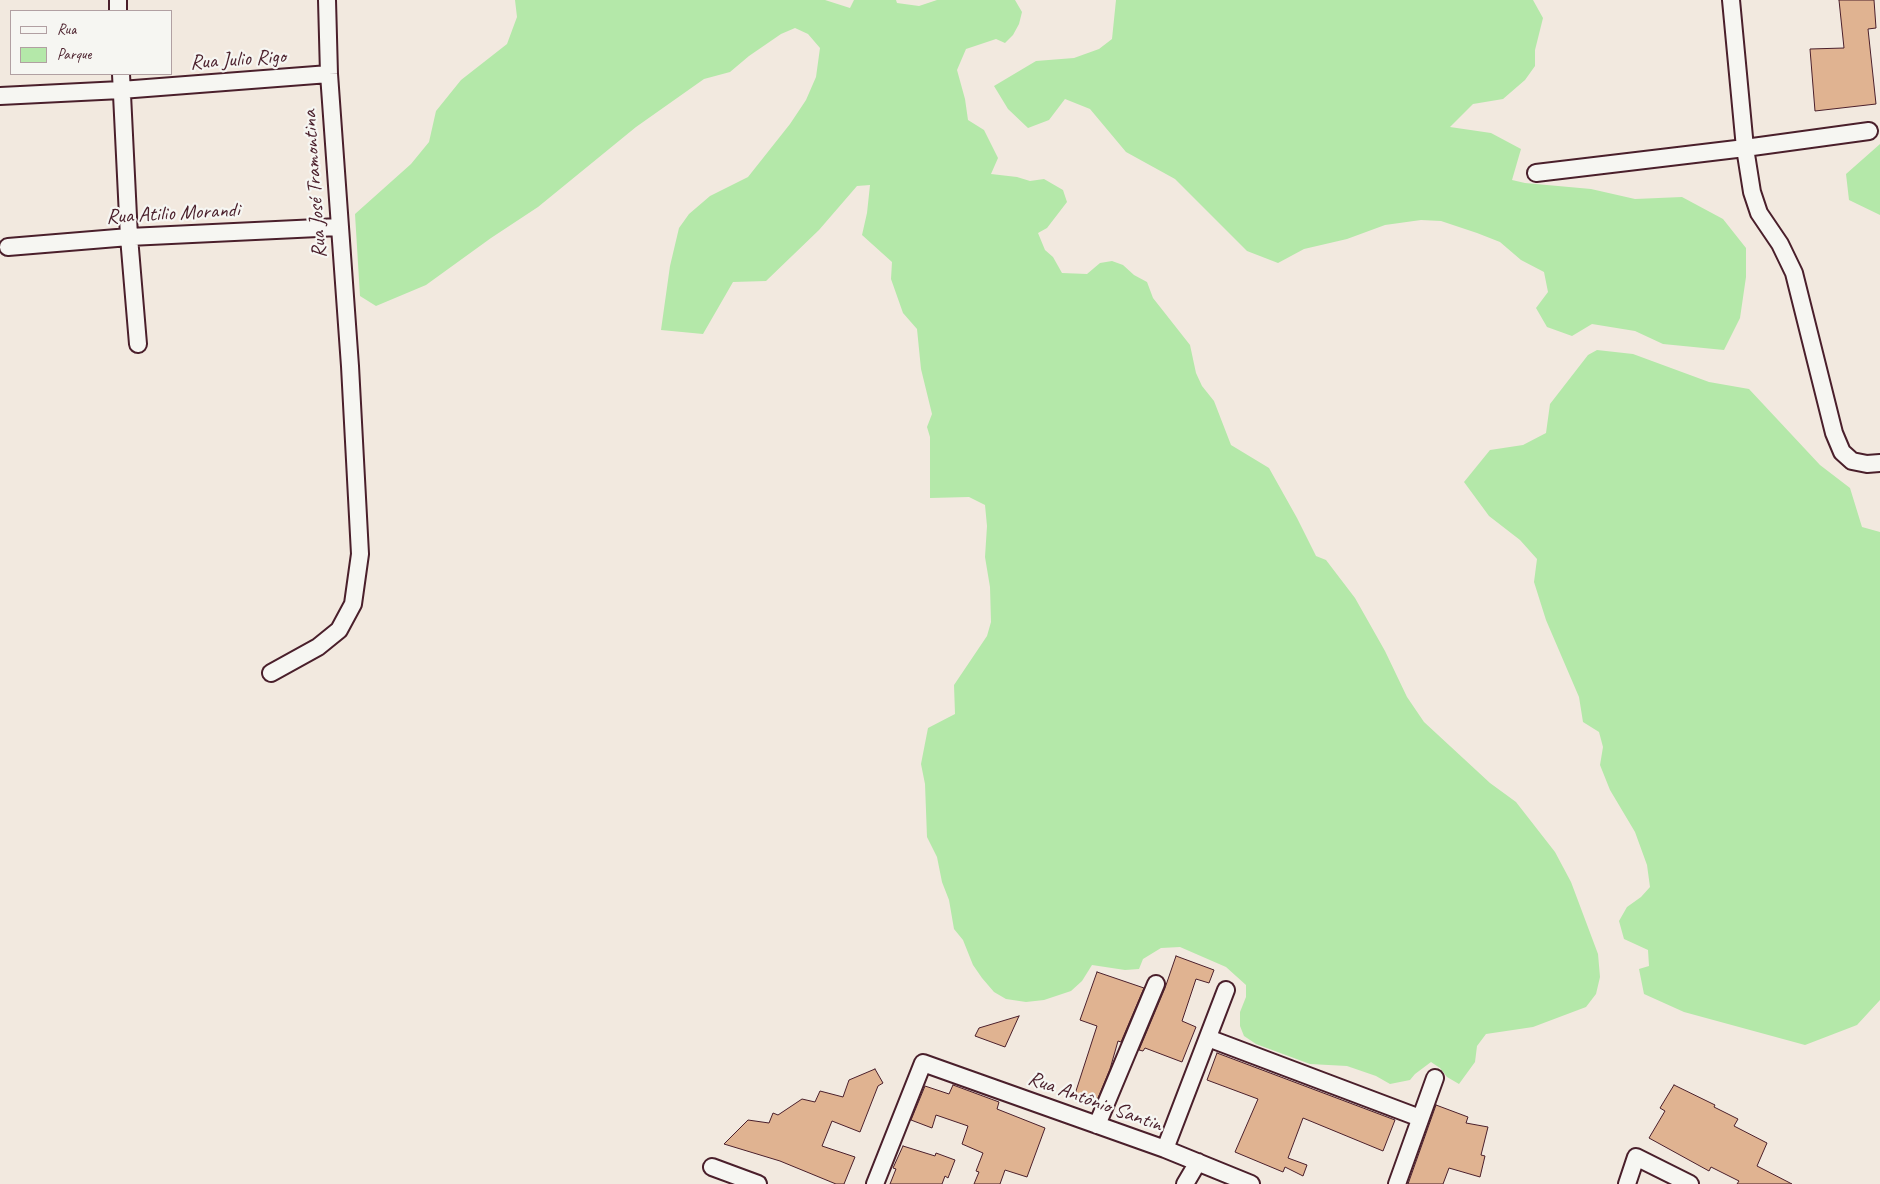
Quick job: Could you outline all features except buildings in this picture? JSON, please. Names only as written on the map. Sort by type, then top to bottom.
[{"type":"street","name":"Rua José Tramontina","points":[[271,673],[318,647],[339,630],[353,604],[360,554],[350,366],[329,74],[327,0]]},
{"type":"street","points":[[1731,0],[1745,148],[1752,192],[1759,213],[1780,244],[1794,273],[1834,433],[1842,452],[1852,461],[1867,464],[1880,463]]},
{"type":"street","name":"Rua Julio Rigo","points":[[0,96],[121,82],[329,74]]},
{"type":"street","points":[[121,82],[129,237],[138,344]]},
{"type":"street","points":[[1536,173],[1869,131]]},
{"type":"street","name":"Rua Atilio Morandi","points":[[8,247],[129,237],[340,227]]},
{"type":"street","points":[[1098,1125],[1156,984]]},
{"type":"street","points":[[1165,1149],[1226,990]]},
{"type":"street","points":[[1208,1038],[1420,1118]]},
{"type":"street","name":"Rua Antônio Santin","points":[[875,1184],[923,1063],[1165,1149],[1251,1184]]},
{"type":"street","points":[[1397,1184],[1435,1078]]},
{"type":"street","points":[[1627,1184],[1636,1157],[1690,1184]]},
{"type":"street","points":[[1185,1184],[1198,1162]]},
{"type":"street","points":[[712,1167],[758,1184]]},
{"type":"green space","points":[[515,0],[825,0],[850,8],[854,0],[896,0],[897,3],[919,6],[937,0],[1015,0],[1022,12],[1019,24],[1013,35],[1005,43],[996,39],[966,49],[957,70],[965,99],[968,120],[984,130],[998,158],[991,174],[1017,177],[1030,181],[1044,179],[1063,190],[1067,202],[1047,228],[1038,233],[1045,250],[1053,257],[1062,273],[1087,274],[1100,263],[1112,261],[1123,265],[1134,275],[1147,282],[1153,298],[1190,345],[1196,373],[1202,386],[1214,401],[1231,445],[1269,468],[1316,556],[1326,560],[1355,598],[1385,651],[1407,697],[1424,722],[1490,783],[1516,802],[1555,852],[1571,882],[1598,954],[1600,977],[1596,994],[1586,1007],[1533,1027],[1486,1034],[1477,1046],[1475,1062],[1459,1084],[1447,1077],[1440,1068],[1431,1062],[1410,1080],[1390,1084],[1376,1076],[1347,1066],[1310,1064],[1256,1044],[1244,1036],[1240,1026],[1240,1012],[1246,997],[1246,985],[1226,967],[1180,947],[1161,948],[1143,959],[1139,969],[1125,970],[1092,965],[1082,981],[1071,991],[1044,1000],[1026,1002],[1006,999],[994,992],[973,965],[963,940],[954,929],[949,900],[942,882],[937,857],[927,837],[925,784],[921,764],[928,728],[955,714],[954,685],[987,636],[991,622],[990,587],[985,557],[987,526],[985,505],[969,497],[930,498],[930,437],[927,427],[932,414],[921,369],[917,329],[903,313],[891,279],[892,262],[862,235],[870,185],[857,186],[819,230],[766,281],[733,282],[703,334],[661,330],[670,266],[679,228],[689,214],[710,196],[748,177],[790,124],[806,100],[816,77],[820,48],[808,34],[795,28],[781,34],[730,72],[704,79],[636,127],[538,207],[426,285],[376,306],[360,296],[355,214],[411,164],[429,142],[436,111],[461,80],[507,44],[517,17]]},
{"type":"green space","points":[[1116,0],[1533,0],[1543,18],[1535,50],[1535,66],[1525,80],[1503,99],[1473,104],[1450,127],[1491,133],[1521,149],[1512,180],[1525,183],[1591,189],[1635,199],[1682,197],[1723,219],[1746,248],[1746,277],[1740,318],[1724,350],[1663,344],[1635,331],[1592,324],[1572,336],[1547,327],[1536,308],[1548,292],[1544,272],[1521,260],[1500,242],[1441,221],[1421,220],[1385,225],[1347,239],[1304,249],[1278,263],[1247,251],[1175,179],[1126,152],[1090,109],[1065,99],[1049,120],[1028,128],[1008,109],[994,86],[1036,61],[1074,58],[1099,49],[1112,39]]},
{"type":"green space","points":[[1880,144],[1880,215],[1849,200],[1846,174]]},
{"type":"green space","points":[[1597,350],[1633,354],[1709,382],[1749,389],[1820,465],[1850,488],[1862,527],[1880,532],[1880,1000],[1857,1025],[1805,1045],[1684,1012],[1644,994],[1639,969],[1649,966],[1648,950],[1624,939],[1619,921],[1627,907],[1641,897],[1650,887],[1647,865],[1635,832],[1610,790],[1600,765],[1603,747],[1599,732],[1583,722],[1579,697],[1546,620],[1534,582],[1537,559],[1520,540],[1489,516],[1464,482],[1490,450],[1523,445],[1546,433],[1550,404],[1588,355]]}]
